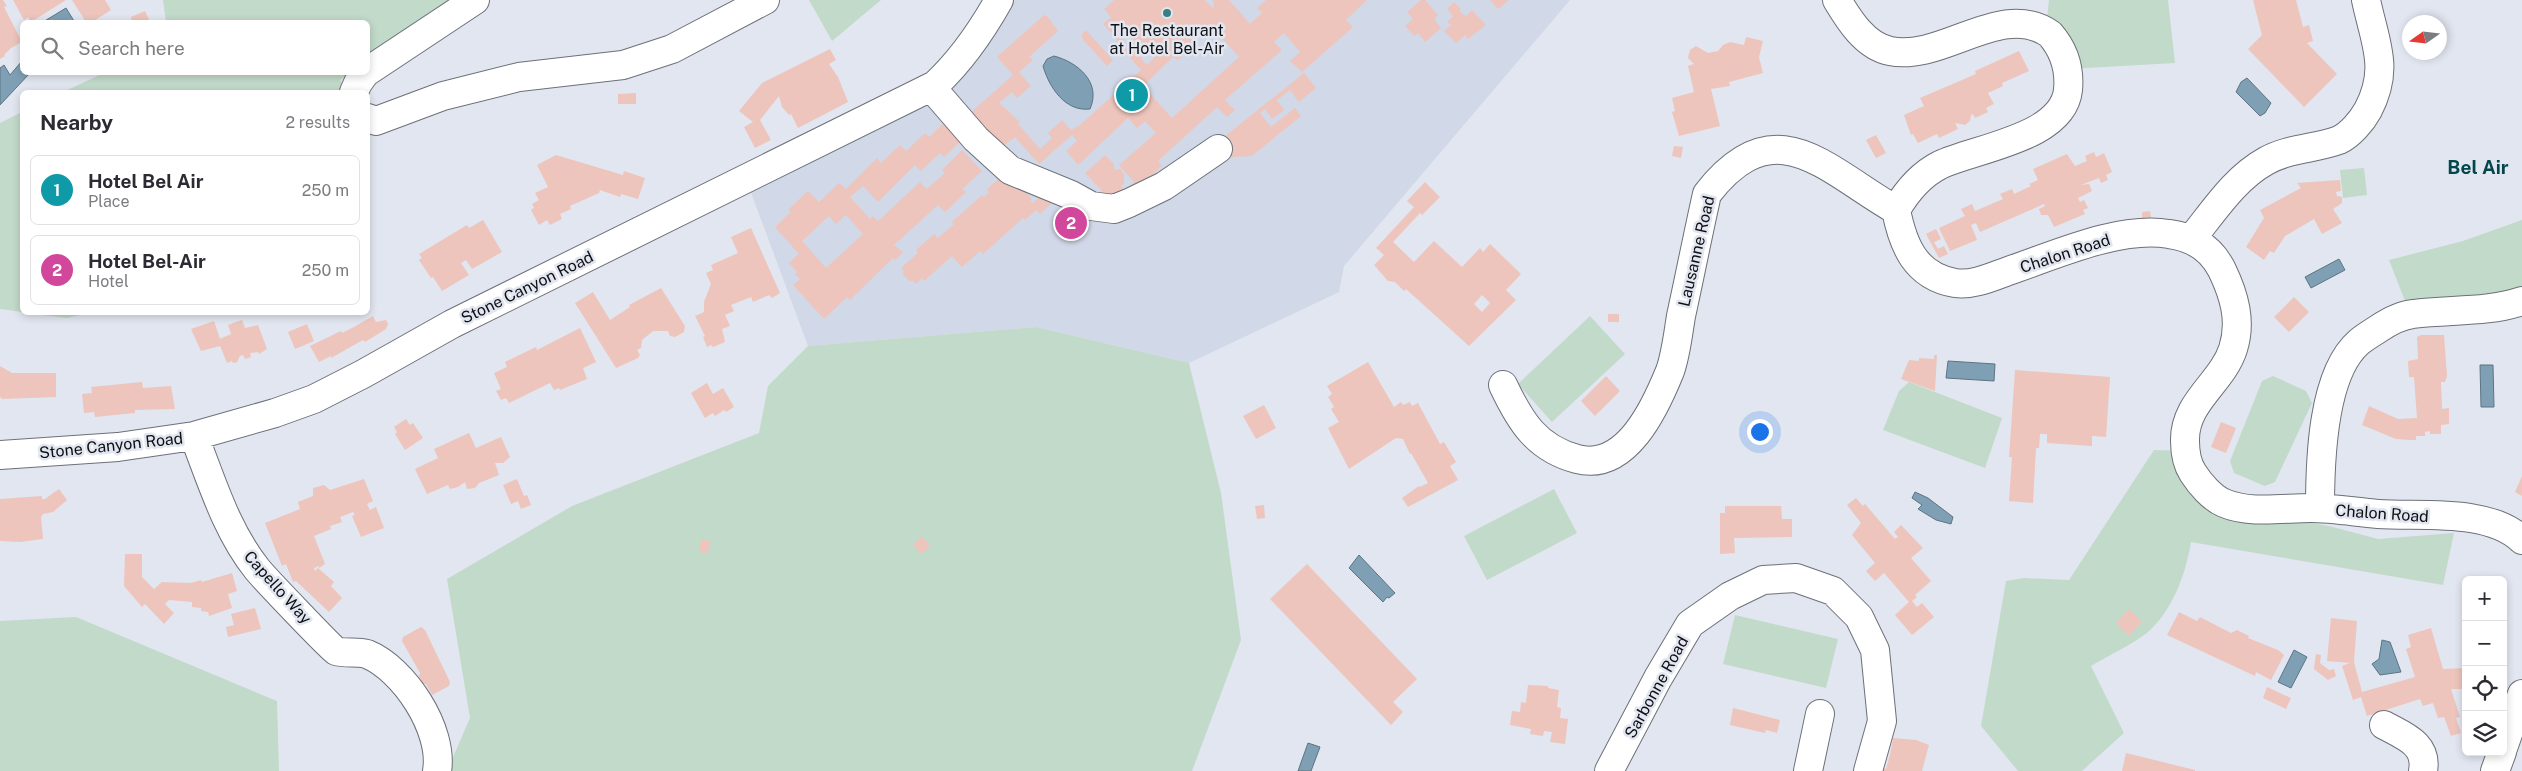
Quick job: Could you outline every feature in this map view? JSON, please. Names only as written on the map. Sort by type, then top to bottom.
[{"type":"street","points":[[370,70],[475,0]]},
{"type":"street","points":[[370,118],[381,119],[443,96],[519,77],[623,65],[672,49],[765,0]]},
{"type":"street","name":"Stone Canyon Road","points":[[0,455],[118,447],[194,436],[275,413],[314,399],[452,324],[931,87],[957,65],[982,30],[999,0]]},
{"type":"street","points":[[1837,0],[1852,23],[1870,42],[1890,51],[1908,51],[1924,46],[1994,16],[2013,14],[2031,19],[2046,29],[2060,46],[2068,69],[2068,92],[2060,111],[2046,123],[2032,132],[1940,165],[1921,178],[1906,192],[1896,210]]},
{"type":"street","points":[[2192,238],[2236,184],[2265,161],[2290,150],[2340,139],[2363,120],[2379,84],[2377,45],[2366,0]]},
{"type":"street","points":[[355,90],[365,75]]},
{"type":"street","points":[[931,87],[976,139],[1010,170],[1071,195],[1091,206],[1114,208],[1128,203],[1164,186],[1218,149]]},
{"type":"street","name":"Lausanne Road","points":[[1503,385],[1517,415],[1534,436],[1561,454],[1583,460],[1600,461],[1617,453],[1638,431],[1657,400],[1670,370],[1707,194],[1720,176],[1735,163],[1755,153],[1768,150],[1795,150],[1814,157],[1896,210]]},
{"type":"street","name":"Chalon Road","points":[[1896,210],[1901,237],[1915,262],[1934,276],[1956,284],[1980,281],[2106,238],[2166,233],[2192,238],[2217,260],[2234,294],[2238,323],[2233,350],[2217,377],[2191,410],[2185,428],[2185,451],[2192,472],[2206,489],[2223,503],[2246,509],[2320,508],[2378,514],[2459,518],[2495,523],[2514,532],[2522,540]]},
{"type":"street","points":[[2320,508],[2320,470],[2331,388],[2358,342],[2384,325],[2410,314],[2481,310],[2522,301]]},
{"type":"street","name":"Capello Way","points":[[194,436],[217,499],[235,536],[257,569],[336,650],[366,654],[391,670],[414,694],[427,718],[436,748],[437,771]]},
{"type":"street","name":"Sarbonne Road","points":[[1609,771],[1658,678],[1690,624],[1730,596],[1763,580],[1796,578],[1833,591],[1859,617],[1875,650],[1882,722],[1868,771]]},
{"type":"street","points":[[2507,737],[2522,694]]},
{"type":"street","points":[[1808,771],[1820,714]]},
{"type":"street","points":[[2384,725],[2414,741],[2425,761],[2423,771]]},
{"type":"street","points":[[2495,771],[2501,756]]},
{"type":"shaded area","points":[[999,0],[1570,0],[1344,266],[1339,292],[1189,363],[1036,327],[808,346],[746,179],[935,85]]},
{"type":"green space","points":[[163,0],[463,0],[370,61],[370,20],[166,20]]},
{"type":"green space","points":[[809,0],[881,0],[832,41]]},
{"type":"green space","points":[[2049,0],[2168,0],[2175,63],[2068,69],[2046,29]]},
{"type":"green space","points":[[100,75],[348,75],[340,80],[346,90],[67,90]]},
{"type":"green space","points":[[20,113],[20,312],[0,309],[0,123]]},
{"type":"green space","points":[[2364,168],[2367,195],[2343,198],[2340,170]]},
{"type":"green space","points":[[2522,220],[2522,287],[2507,296],[2407,306],[2389,260],[2463,241]]},
{"type":"green space","points":[[42,315],[80,315],[67,318]]},
{"type":"green space","points":[[1590,316],[1625,354],[1552,422],[1518,384]]},
{"type":"green space","points":[[1036,327],[1189,363],[1221,493],[1241,640],[1192,771],[447,771],[470,718],[447,579],[572,506],[759,433],[768,386],[808,346]]},
{"type":"green space","points":[[2273,376],[2306,391],[2312,403],[2275,482],[2265,486],[2234,473],[2230,461],[2262,381]]},
{"type":"green space","points":[[1909,382],[2002,418],[1985,468],[1883,430],[1899,391]]},
{"type":"green space","points":[[2154,450],[2185,451],[2192,488],[2283,518],[2329,526],[2378,539],[2454,533],[2443,585],[2191,542],[2186,566],[2177,590],[2165,613],[2157,623],[2135,641],[2091,666],[2124,733],[2082,771],[2018,771],[1981,726],[2006,581],[2024,578],[2069,580]]},
{"type":"green space","points":[[1554,489],[1577,533],[1487,580],[1464,536]]},
{"type":"green space","points":[[1735,615],[1838,639],[1826,688],[1723,664]]},
{"type":"green space","points":[[76,617],[277,701],[279,771],[0,771],[0,621]]},
{"type":"water","points":[[66,8],[73,20],[46,20]]},
{"type":"water","points":[[1054,56],[1079,68],[1090,82],[1093,90],[1093,99],[1090,109],[1081,109],[1073,106],[1054,90],[1043,66],[1047,59]]},
{"type":"water","points":[[20,63],[20,75],[28,75],[0,105],[0,68],[4,65],[10,75]]},
{"type":"water","points":[[2247,78],[2271,103],[2265,113],[2260,116],[2236,92],[2241,82]]},
{"type":"water","points":[[2339,259],[2345,270],[2311,288],[2305,277]]},
{"type":"water","points":[[1948,361],[1995,364],[1994,381],[1946,378]]},
{"type":"water","points":[[2480,365],[2493,365],[2494,407],[2481,407]]},
{"type":"water","points":[[1915,492],[1928,498],[1953,517],[1951,524],[1936,520],[1918,509],[1922,505],[1912,498]]},
{"type":"water","points":[[1359,555],[1395,593],[1389,598],[1387,597],[1383,602],[1349,568]]},
{"type":"water","points":[[2382,640],[2390,642],[2401,672],[2380,675],[2372,664],[2379,659]]},
{"type":"water","points":[[2294,650],[2307,657],[2291,688],[2278,682]]},
{"type":"water","points":[[1308,743],[1320,747],[1311,771],[1298,771]]},
{"type":"building","points":[[0,0],[3,0],[7,6],[4,7],[20,38],[20,43],[11,48],[0,59]]},
{"type":"building","points":[[13,0],[66,0],[34,20],[30,20],[28,17],[24,20]]},
{"type":"building","points":[[72,0],[105,0],[111,10],[95,20],[85,20]]},
{"type":"building","points":[[1114,0],[1205,0],[1214,9],[1213,0],[1229,0],[1250,24],[1262,13],[1257,8],[1266,0],[1367,0],[1346,20],[1353,27],[1302,72],[1290,61],[1300,52],[1284,33],[1274,42],[1282,50],[1225,100],[1235,110],[1227,117],[1217,107],[1158,161],[1162,166],[1132,193],[1128,187],[1134,182],[1119,165],[1156,133],[1145,121],[1137,128],[1128,118],[1078,165],[1066,151],[1077,141],[1072,135],[1039,164],[1015,137],[1001,148],[969,114],[1013,75],[997,57],[1044,15],[1048,17],[1058,31],[1029,57],[1033,60],[1019,72],[1031,86],[1017,98],[1012,92],[999,103],[1020,122],[1018,124],[1040,149],[1052,138],[1048,133],[1062,120],[1071,130],[1080,125],[1141,70],[1124,51],[1140,38],[1134,41],[1129,35],[1120,43],[1103,24],[1111,17],[1104,9]],"holes":[[[1211,26],[1239,57],[1172,118],[1143,86],[1173,57],[1178,60],[1181,57],[1180,51]],[[1144,43],[1156,56],[1147,65],[1135,51]]]},
{"type":"building","points":[[1421,0],[1425,0],[1438,15],[1434,19],[1441,28],[1425,42],[1418,33],[1414,36],[1405,26],[1413,19],[1407,12]]},
{"type":"building","points":[[1490,0],[1509,0],[1498,9]]},
{"type":"building","points":[[2253,0],[2296,0],[2303,27],[2309,25],[2313,41],[2307,43],[2337,74],[2304,107],[2248,49],[2262,35]]},
{"type":"building","points":[[1454,2],[1461,9],[1459,11],[1461,13],[1466,16],[1472,10],[1486,25],[1468,39],[1465,35],[1456,43],[1444,31],[1451,25],[1447,22],[1453,16],[1447,9]]},
{"type":"building","points":[[145,11],[149,20],[132,20],[131,17]]},
{"type":"building","points":[[1086,30],[1113,60],[1107,66],[1084,41],[1081,35]]},
{"type":"building","points":[[1746,37],[1763,41],[1759,57],[1763,73],[1729,82],[1730,86],[1711,89],[1720,126],[1679,136],[1672,112],[1675,111],[1672,98],[1694,92],[1688,66],[1694,64],[1688,58],[1690,50],[1696,46],[1708,53],[1718,51],[1723,45],[1730,42],[1744,45]]},
{"type":"building","points":[[830,49],[836,60],[829,64],[838,77],[848,102],[798,128],[791,114],[789,115],[782,107],[779,96],[760,120],[771,140],[755,148],[744,127],[753,122],[739,111],[762,83]]},
{"type":"building","points":[[2019,51],[2029,71],[2002,83],[2003,86],[1988,93],[1994,104],[1986,108],[1988,112],[1975,118],[1973,114],[1971,115],[1970,121],[1965,125],[1955,123],[1958,129],[1939,138],[1937,134],[1918,143],[1913,134],[1911,135],[1904,115],[1924,106],[1920,98],[1976,74],[1975,71]]},
{"type":"building","points":[[1304,73],[1316,88],[1299,102],[1290,90],[1277,100],[1284,110],[1272,119],[1265,109],[1260,113],[1271,127],[1295,108],[1301,116],[1252,156],[1232,157],[1219,141]]},
{"type":"building","points":[[636,93],[636,104],[618,104],[618,94]]},
{"type":"building","points":[[944,123],[961,141],[944,157],[940,153],[921,171],[915,165],[878,202],[863,186],[850,197],[870,219],[873,216],[878,221],[920,182],[927,189],[945,173],[942,170],[962,150],[982,171],[962,189],[966,192],[945,212],[938,205],[894,245],[903,252],[895,260],[893,258],[850,300],[847,297],[824,319],[793,285],[800,279],[789,263],[799,254],[775,227],[791,212],[788,210],[808,191],[819,202],[839,183],[846,189],[877,158],[881,163],[900,145],[906,151],[925,133],[929,137]],"holes":[[[846,215],[863,234],[826,268],[802,241],[829,216],[836,224]]]},
{"type":"building","points":[[1876,135],[1886,153],[1876,158],[1866,140]]},
{"type":"building","points":[[1674,146],[1683,147],[1681,158],[1672,156]]},
{"type":"building","points":[[2094,152],[2096,157],[2104,153],[2112,172],[2106,175],[2108,180],[2101,183],[2099,178],[2081,185],[2089,184],[2092,191],[2078,198],[2080,202],[2084,200],[2088,208],[2083,210],[2085,214],[2054,227],[2048,215],[2041,215],[2039,209],[2045,206],[2044,204],[1980,232],[1976,223],[1971,225],[1977,240],[1950,251],[1939,228],[1965,216],[1961,209],[1972,204],[1975,211],[2003,199],[2000,194],[2012,189],[2014,194],[2031,186],[2029,184],[2038,180],[2033,169],[2067,154],[2075,166],[2087,161],[2085,156]]},
{"type":"building","points":[[556,155],[623,175],[624,171],[645,178],[638,199],[621,194],[620,197],[600,190],[599,193],[570,206],[571,209],[560,214],[562,219],[550,225],[547,220],[539,225],[531,210],[534,208],[532,204],[539,200],[535,193],[548,187],[537,165]]},
{"type":"building","points":[[1105,155],[1114,164],[1114,170],[1120,169],[1124,174],[1124,183],[1121,186],[1126,192],[1117,200],[1107,196],[1085,173]]},
{"type":"building","points":[[1003,175],[1017,182],[1032,199],[1030,200],[1033,203],[1044,193],[1052,203],[1040,214],[1036,210],[1025,220],[1023,218],[983,254],[980,251],[962,267],[952,256],[924,281],[922,278],[916,284],[912,280],[910,282],[902,273],[904,272],[901,268],[918,253],[916,250],[934,234],[938,238],[954,224],[952,222],[982,195],[984,197],[989,192],[987,189]]},
{"type":"building","points":[[2340,180],[2341,191],[2336,192],[2337,196],[2342,197],[2342,203],[2333,209],[2342,223],[2322,234],[2314,219],[2285,236],[2274,253],[2270,251],[2264,260],[2246,247],[2264,218],[2260,210],[2301,188],[2297,183]]},
{"type":"building","points":[[1425,182],[1440,197],[1422,215],[1420,213],[1393,242],[1414,262],[1434,241],[1462,267],[1480,248],[1483,252],[1490,244],[1521,274],[1506,290],[1516,300],[1469,346],[1406,289],[1404,291],[1395,282],[1388,281],[1374,265],[1384,255],[1376,248],[1414,207],[1407,201]],"holes":[[[1482,295],[1490,303],[1482,312],[1474,304]]]},
{"type":"building","points":[[2150,211],[2151,218],[2142,218],[2142,212]]},
{"type":"building","points":[[483,220],[502,252],[472,269],[466,260],[461,263],[469,275],[442,291],[419,260],[422,258],[419,254],[467,225],[469,228]]},
{"type":"building","points":[[751,228],[780,293],[772,298],[769,295],[753,302],[751,297],[731,305],[734,311],[725,315],[730,326],[722,329],[725,342],[713,347],[711,345],[707,347],[703,337],[705,336],[695,316],[704,312],[704,302],[711,284],[706,273],[713,270],[711,265],[738,253],[731,237]]},
{"type":"building","points":[[1936,229],[1941,239],[1934,242],[1938,249],[1944,246],[1948,254],[1939,258],[1926,234]]},
{"type":"building","points":[[661,288],[685,326],[684,332],[675,337],[670,336],[668,331],[653,331],[642,340],[641,348],[637,350],[640,355],[638,358],[616,368],[575,303],[593,292],[610,320],[630,307],[629,305]]},
{"type":"building","points":[[2294,297],[2309,312],[2289,332],[2274,317]]},
{"type":"building","points":[[1608,314],[1619,314],[1619,322],[1608,322]]},
{"type":"building","points":[[373,316],[376,322],[386,320],[388,324],[386,329],[365,342],[363,340],[331,358],[331,356],[319,362],[310,346],[341,331],[342,333]]},
{"type":"building","points":[[242,320],[245,328],[258,325],[267,349],[259,354],[258,352],[250,353],[251,357],[245,359],[243,355],[240,356],[237,362],[233,363],[232,361],[227,363],[220,346],[201,351],[191,329],[214,321],[220,339],[231,334],[228,325]]},
{"type":"building","points":[[307,324],[314,341],[295,349],[288,332]]},
{"type":"building","points":[[580,328],[596,362],[583,368],[587,379],[560,390],[559,388],[554,390],[550,383],[509,403],[506,398],[501,400],[496,391],[501,389],[494,373],[507,367],[505,362],[536,347],[537,350]]},
{"type":"building","points":[[2421,335],[2444,335],[2447,376],[2445,382],[2441,382],[2442,409],[2449,408],[2449,424],[2441,425],[2441,434],[2430,434],[2430,431],[2425,432],[2425,436],[2416,436],[2416,440],[2396,439],[2362,425],[2369,406],[2398,419],[2417,418],[2414,377],[2409,377],[2408,361],[2418,359],[2417,337]]},
{"type":"building","points":[[1934,355],[1937,355],[1935,391],[1901,379],[1909,360],[1919,361],[1919,358],[1934,359]]},
{"type":"building","points":[[1368,362],[1394,407],[1401,402],[1403,405],[1410,402],[1412,406],[1418,403],[1440,444],[1444,442],[1456,462],[1450,466],[1458,480],[1408,507],[1402,498],[1419,486],[1428,483],[1403,439],[1396,438],[1349,469],[1328,428],[1339,422],[1331,409],[1334,407],[1328,397],[1332,394],[1327,386]]},
{"type":"building","points":[[0,366],[12,373],[56,373],[56,397],[2,399],[0,397]]},
{"type":"building","points":[[2015,370],[2110,377],[2106,437],[2092,436],[2092,446],[2047,443],[2047,434],[2040,434],[2039,448],[2036,448],[2033,503],[2009,501],[2012,457],[2009,457]]},
{"type":"building","points":[[1606,376],[1620,391],[1595,416],[1581,401]]},
{"type":"building","points":[[142,382],[143,388],[171,386],[175,409],[135,410],[135,413],[95,417],[94,412],[84,413],[82,394],[92,393],[91,387]]},
{"type":"building","points":[[707,383],[713,394],[723,388],[734,407],[726,412],[724,410],[715,416],[713,413],[705,418],[691,393]]},
{"type":"building","points":[[1264,405],[1276,428],[1256,439],[1243,416]]},
{"type":"building","points":[[406,419],[410,425],[413,423],[423,438],[405,450],[395,434],[397,432],[394,427]]},
{"type":"building","points":[[2221,422],[2236,428],[2226,453],[2211,447]]},
{"type":"building","points":[[469,433],[476,448],[501,437],[510,457],[503,463],[495,463],[499,475],[479,483],[475,488],[467,489],[465,482],[458,487],[450,489],[448,485],[427,494],[415,469],[438,458],[434,449]]},
{"type":"building","points":[[2522,476],[2522,496],[2515,492]]},
{"type":"building","points":[[364,479],[373,501],[367,504],[370,510],[376,507],[384,528],[361,537],[352,516],[355,515],[353,512],[340,517],[342,522],[330,526],[331,529],[314,536],[325,564],[319,568],[319,566],[314,568],[315,571],[318,568],[334,582],[331,586],[342,598],[329,612],[296,581],[293,582],[286,564],[282,566],[265,523],[300,509],[298,502],[313,496],[313,488],[324,485],[330,490]]},
{"type":"building","points":[[517,479],[524,496],[527,495],[531,505],[521,509],[518,501],[511,504],[503,485]]},
{"type":"building","points":[[59,489],[67,500],[53,512],[43,514],[41,517],[43,539],[20,542],[0,541],[0,499],[42,496],[42,499],[45,499]]},
{"type":"building","points":[[1856,498],[1863,506],[1865,504],[1895,539],[1898,537],[1894,532],[1901,525],[1923,548],[1911,558],[1931,581],[1915,595],[1917,597],[1912,601],[1917,607],[1922,603],[1934,617],[1912,635],[1895,615],[1909,602],[1884,573],[1875,581],[1866,571],[1875,563],[1852,535],[1861,523],[1847,505]]},
{"type":"building","points":[[1264,505],[1265,518],[1257,519],[1255,506]]},
{"type":"building","points":[[1725,506],[1781,506],[1782,519],[1792,519],[1792,537],[1734,538],[1735,553],[1720,554],[1720,513],[1725,513]]},
{"type":"building","points":[[921,536],[930,545],[922,554],[913,545]]},
{"type":"building","points":[[701,539],[710,540],[708,553],[699,552]]},
{"type":"building","points":[[125,554],[142,554],[142,577],[154,589],[162,582],[191,583],[201,580],[202,582],[232,573],[237,591],[228,594],[232,608],[209,616],[208,612],[201,611],[201,608],[192,607],[192,602],[169,600],[165,604],[174,613],[164,624],[145,604],[142,607],[124,586]]},
{"type":"building","points":[[1307,564],[1417,679],[1393,702],[1403,712],[1391,725],[1270,599]]},
{"type":"building","points":[[255,608],[261,629],[228,637],[226,627],[234,625],[231,614]]},
{"type":"building","points":[[2129,609],[2142,622],[2129,636],[2116,623]]},
{"type":"building","points":[[2179,612],[2197,621],[2200,617],[2231,633],[2237,630],[2249,636],[2248,638],[2278,650],[2284,655],[2271,680],[2256,672],[2255,676],[2167,635]]},
{"type":"building","points":[[2331,618],[2357,621],[2354,662],[2362,692],[2415,677],[2406,649],[2411,647],[2408,635],[2431,628],[2443,669],[2462,668],[2462,689],[2451,689],[2460,717],[2456,718],[2461,733],[2451,736],[2444,717],[2438,718],[2433,703],[2423,706],[2420,699],[2367,716],[2361,697],[2353,700],[2342,666],[2350,663],[2327,661]]},
{"type":"building","points":[[421,627],[425,630],[450,682],[449,686],[432,695],[426,684],[422,684],[419,676],[420,673],[402,641],[403,637]]},
{"type":"building","points":[[2316,654],[2321,655],[2320,663],[2329,670],[2334,669],[2336,676],[2328,680],[2314,669]]},
{"type":"building","points":[[1528,685],[1548,686],[1548,688],[1559,690],[1557,707],[1561,708],[1560,718],[1568,719],[1565,744],[1550,742],[1552,732],[1544,731],[1543,736],[1530,734],[1531,729],[1510,725],[1512,711],[1520,712],[1521,702],[1526,703]]},
{"type":"building","points":[[2267,687],[2291,698],[2286,709],[2263,698]]},
{"type":"building","points":[[1733,708],[1780,720],[1777,733],[1766,730],[1765,733],[1730,725]]},
{"type":"building","points":[[1893,738],[1916,740],[1929,745],[1922,771],[1883,771],[1884,768],[1886,769]]},
{"type":"building","points":[[2126,753],[2195,770],[2195,771],[2122,771]]},
{"type":"place","name":"The Restaurant at Hotel Bel-Air","points":[[1167,13]]},
{"type":"place","name":"Hotel Bel Air","points":[[1132,95]]},
{"type":"place","name":"Hotel Bel-Air","points":[[1071,223]]},
{"type":"district","name":"Bel Air","points":[[2478,167]]}]
